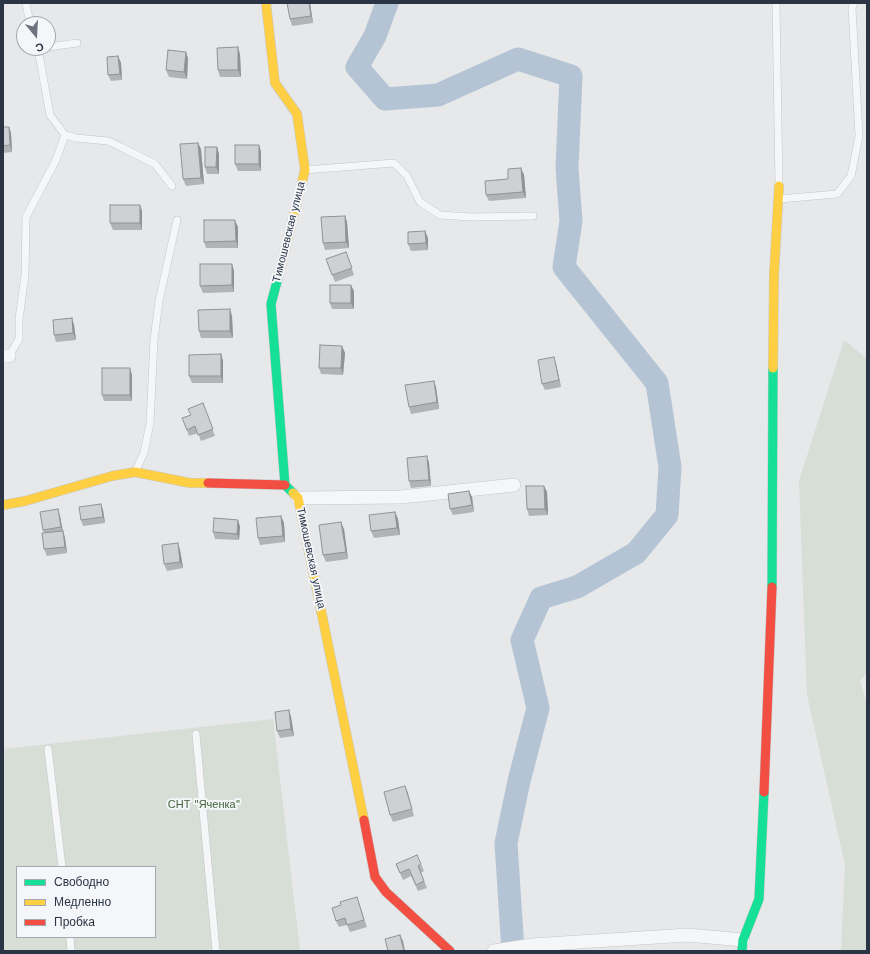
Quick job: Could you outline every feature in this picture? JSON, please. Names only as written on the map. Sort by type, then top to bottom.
[{"type":"street","name":"Тимошевская улица","points":[[266,3],[275,83],[297,114],[305,170],[271,304],[285,485],[298,498],[375,877],[386,892],[450,951]]},
{"type":"street","points":[[498,950],[532,945],[688,935],[743,945],[759,899],[772,613],[774,274],[779,186]]},
{"type":"street","points":[[3,505],[25,501],[112,476],[135,472],[190,482],[285,485]]},
{"type":"street","points":[[298,498],[400,497],[514,485]]},
{"type":"lane","points":[[26,3],[28,16]]},
{"type":"lane","points":[[776,3],[779,186]]},
{"type":"lane","points":[[778,199],[837,194],[851,176],[859,136],[852,8],[854,3]]},
{"type":"lane","points":[[56,46],[77,42]]},
{"type":"lane","points":[[41,56],[50,115],[65,134],[76,138],[108,141],[122,147],[155,164],[172,186]]},
{"type":"lane","points":[[6,356],[19,339],[19,319],[25,275],[26,217],[56,160],[65,134]]},
{"type":"lane","points":[[305,170],[394,163],[407,176],[420,202],[440,215],[471,217],[533,216]]},
{"type":"lane","points":[[135,472],[144,453],[150,423],[154,340],[159,301],[177,220]]},
{"type":"lane","points":[[196,734],[216,951]]},
{"type":"lane","points":[[48,749],[62,866]]},
{"type":"lane","points":[[70,938],[71,951]]},
{"type":"green space","points":[[844,340],[867,359],[867,672],[860,681],[867,705],[867,951],[841,951],[845,865],[807,695],[799,481]]},
{"type":"green space","name":"СНТ \"Яченка\"","points":[[273,719],[300,951],[3,951],[3,749]]},
{"type":"building","points":[[287,3],[309,3],[311,16],[290,19]]},
{"type":"building","points":[[238,47],[238,70],[218,70],[217,48]]},
{"type":"building","points":[[168,50],[186,52],[184,72],[166,70]]},
{"type":"building","points":[[118,56],[120,74],[108,75],[107,57]]},
{"type":"building","points":[[3,127],[9,127],[10,145],[3,146]]},
{"type":"building","points":[[198,143],[201,178],[183,179],[180,144]]},
{"type":"building","points":[[235,145],[259,145],[259,164],[235,164]]},
{"type":"building","points":[[205,147],[217,147],[216,167],[205,167]]},
{"type":"building","points":[[521,168],[523,192],[486,195],[485,181],[508,179],[508,169]]},
{"type":"building","points":[[110,205],[140,205],[140,223],[110,223]]},
{"type":"building","points":[[345,216],[346,242],[323,243],[321,217]]},
{"type":"building","points":[[204,220],[235,220],[236,241],[204,242]]},
{"type":"building","points":[[425,231],[426,243],[408,244],[408,232]]},
{"type":"building","points":[[346,252],[352,268],[332,275],[326,259]]},
{"type":"building","points":[[200,264],[232,264],[232,285],[200,286]]},
{"type":"building","points":[[330,285],[351,285],[351,303],[330,303]]},
{"type":"building","points":[[230,309],[230,331],[199,331],[198,310]]},
{"type":"building","points":[[72,318],[73,333],[54,335],[53,320]]},
{"type":"building","points":[[320,345],[342,346],[341,368],[319,368]]},
{"type":"building","points":[[221,354],[221,376],[189,376],[189,355]]},
{"type":"building","points":[[554,357],[559,380],[542,384],[538,360]]},
{"type":"building","points":[[102,368],[130,368],[130,395],[102,395]]},
{"type":"building","points":[[434,381],[437,402],[409,407],[405,385]]},
{"type":"building","points":[[203,403],[213,429],[198,435],[195,426],[187,430],[182,418],[191,415],[188,409]]},
{"type":"building","points":[[427,456],[429,480],[409,481],[407,458]]},
{"type":"building","points":[[526,486],[544,486],[545,509],[527,509]]},
{"type":"building","points":[[469,491],[472,505],[450,509],[448,494]]},
{"type":"building","points":[[101,504],[103,517],[81,520],[79,507]]},
{"type":"building","points":[[58,509],[61,527],[43,530],[40,512]]},
{"type":"building","points":[[395,512],[397,528],[371,531],[369,515]]},
{"type":"building","points":[[281,516],[283,536],[258,538],[256,518]]},
{"type":"building","points":[[214,518],[238,520],[237,534],[213,532]]},
{"type":"building","points":[[341,522],[346,552],[323,555],[319,525]]},
{"type":"building","points":[[63,531],[65,547],[44,549],[42,533]]},
{"type":"building","points":[[178,543],[180,562],[164,564],[162,545]]},
{"type":"building","points":[[289,710],[291,729],[277,731],[275,712]]},
{"type":"building","points":[[405,786],[412,809],[390,815],[384,792]]},
{"type":"building","points":[[417,855],[421,864],[418,866],[424,881],[416,885],[409,869],[400,873],[396,864]]},
{"type":"building","points":[[357,897],[364,920],[347,925],[345,918],[336,921],[332,908],[341,905],[340,902]]},
{"type":"building","points":[[400,935],[404,951],[388,951],[385,939]]},
{"type":"waterway","points":[[387,3],[375,36],[357,67],[385,99],[438,95],[518,59],[571,76],[567,168],[571,221],[564,267],[657,383],[670,467],[667,515],[636,553],[577,587],[541,598],[522,640],[538,708],[519,781],[506,843],[513,951]]},
{"type":"traffic: fast","points":[[279,274],[271,304],[285,485],[293,493]]},
{"type":"traffic: fast","points":[[772,587],[773,368]]},
{"type":"traffic: fast","points":[[742,951],[743,940],[759,899],[764,792]]},
{"type":"traffic: slow","points":[[266,3],[275,83],[297,114],[305,170],[279,274]]},
{"type":"traffic: slow","points":[[773,368],[774,274],[779,186]]},
{"type":"traffic: slow","points":[[3,505],[25,501],[112,476],[135,472],[190,483],[208,483]]},
{"type":"traffic: slow","points":[[293,493],[298,498],[364,820]]},
{"type":"traffic: jam","points":[[208,483],[285,485]]},
{"type":"traffic: jam","points":[[764,792],[772,587]]},
{"type":"traffic: jam","points":[[364,820],[375,877],[386,892],[450,951]]}]
